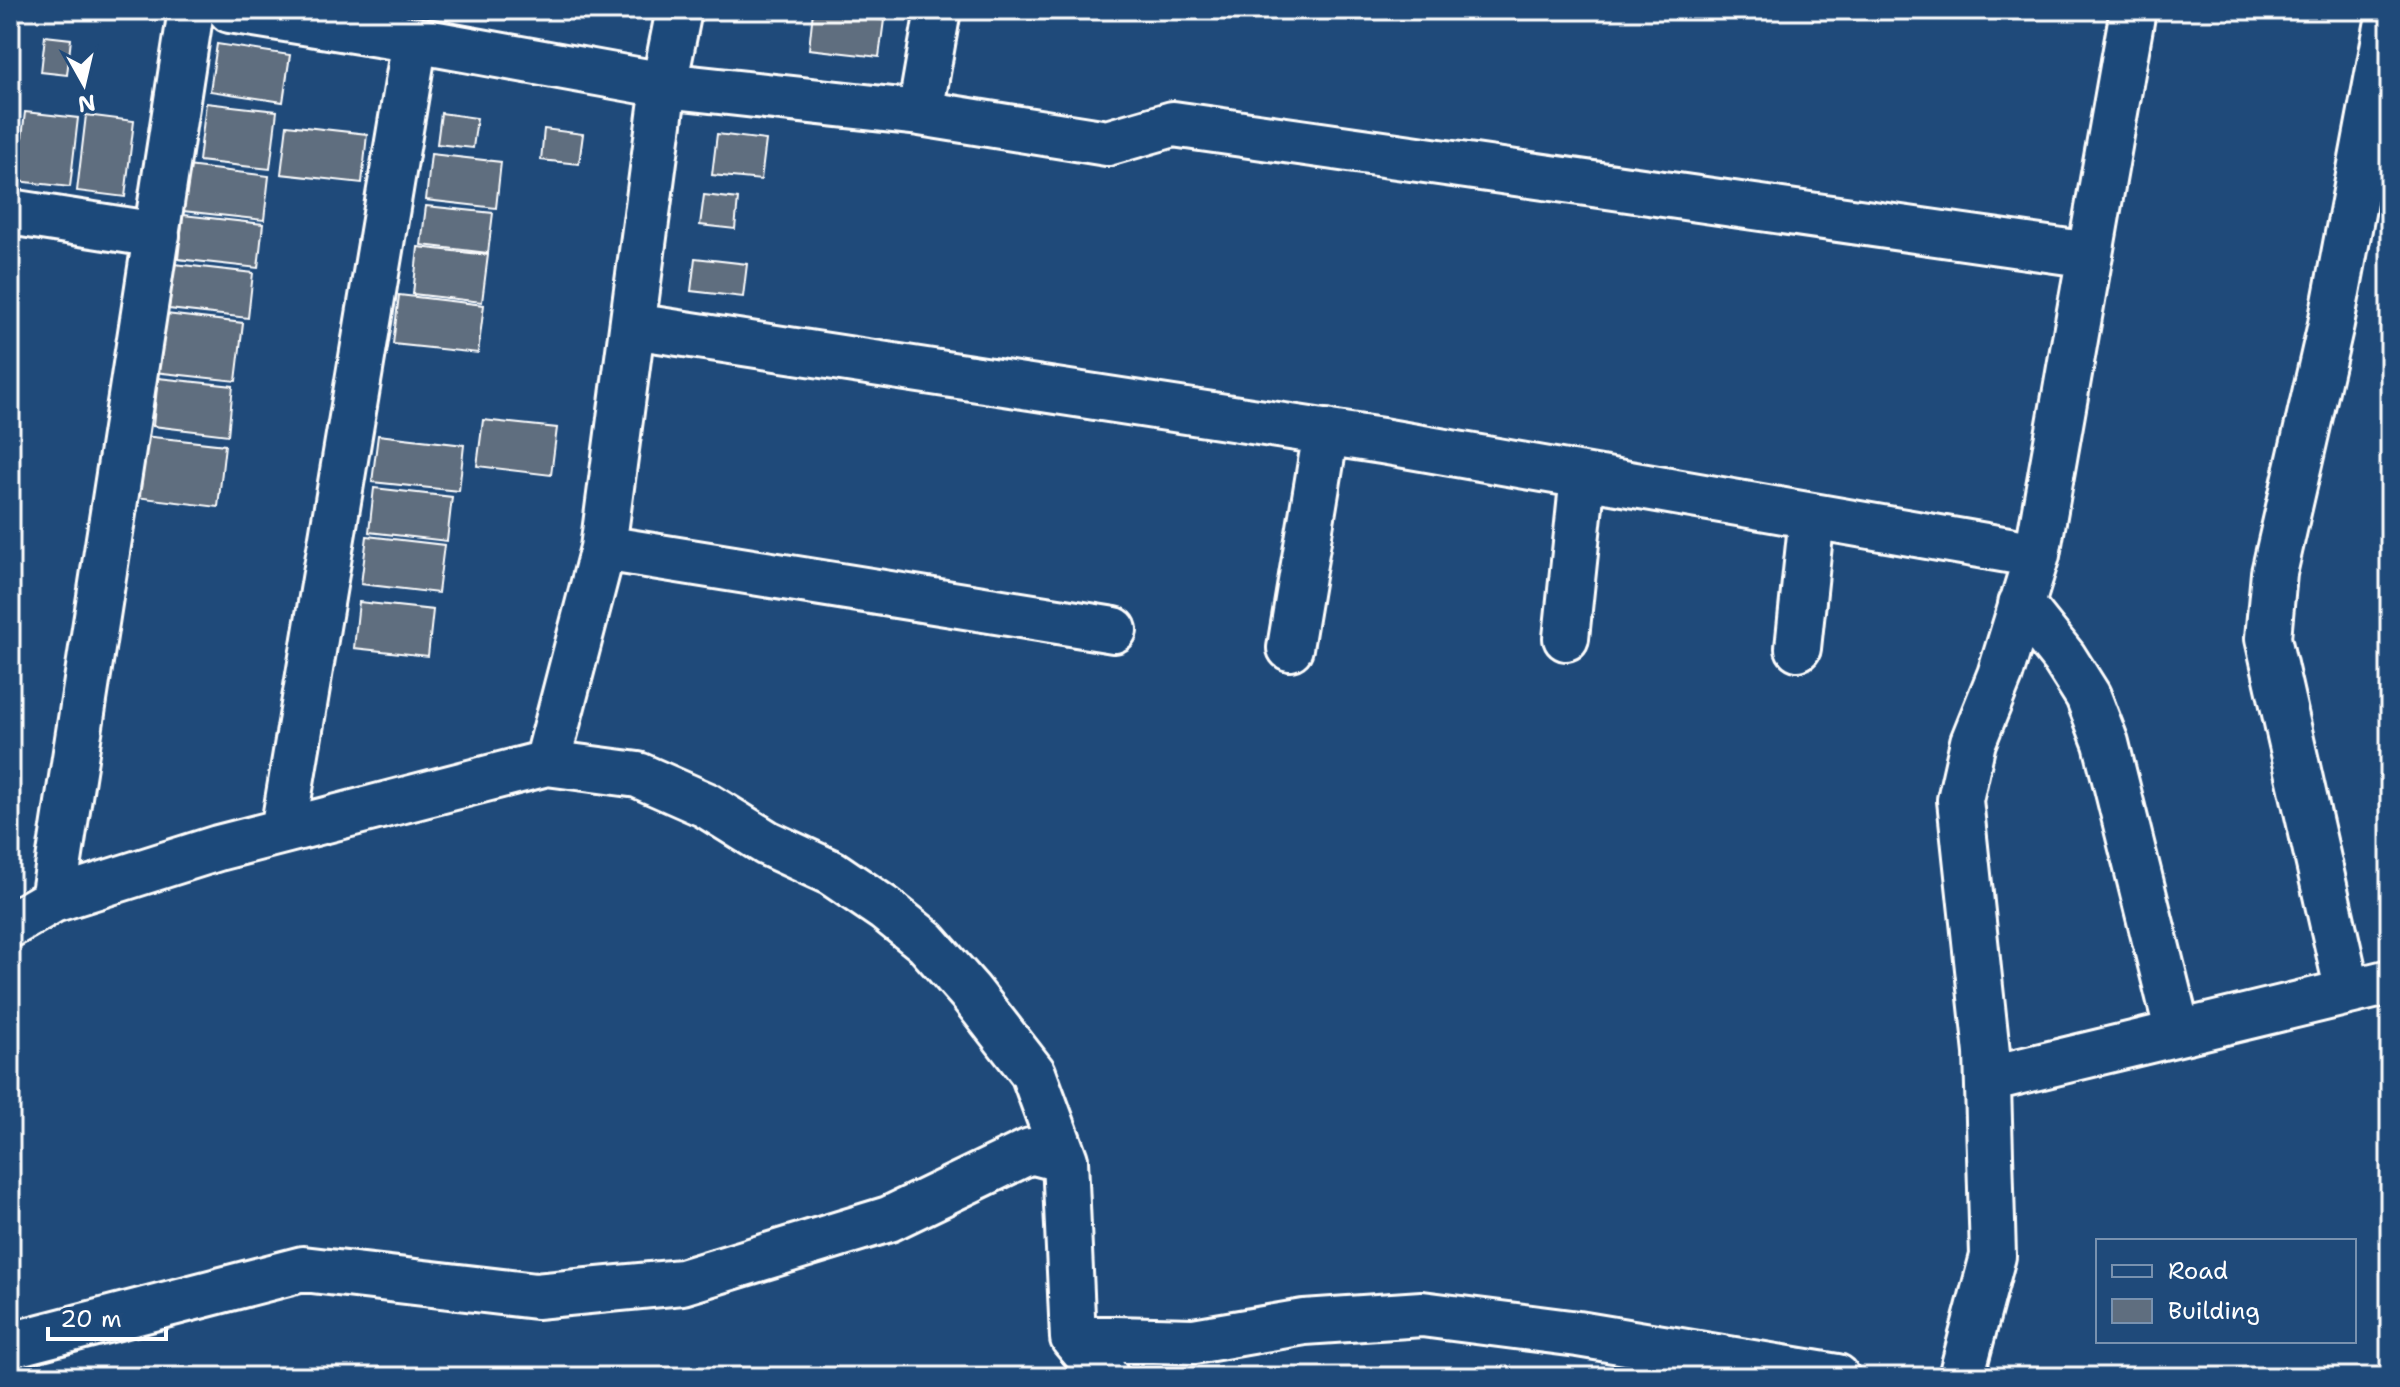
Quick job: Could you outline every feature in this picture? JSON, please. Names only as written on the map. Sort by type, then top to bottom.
[{"type":"street","points":[[53,900],[191,10]]},
{"type":"street","points":[[230,10],[664,85],[920,113],[1107,143],[1173,124],[2090,255]]},
{"type":"street","points":[[547,763],[603,548],[664,85],[679,10]]},
{"type":"street","points":[[920,113],[938,10]]},
{"type":"street","points":[[1961,1377],[1993,1256],[1988,1079],[1960,800],[1973,742],[2000,675],[2037,555],[2133,10]]},
{"type":"street","points":[[2348,992],[2268,638],[2274,573],[2331,324],[2390,11]]},
{"type":"street","points":[[283,831],[415,40]]},
{"type":"street","points":[[10,212],[157,235]]},
{"type":"street","points":[[633,326],[1326,432],[2037,555]]},
{"type":"street","points":[[1290,648],[1326,432]]},
{"type":"street","points":[[1566,638],[1583,476]]},
{"type":"street","points":[[1798,648],[1812,516]]},
{"type":"street","points":[[603,548],[1114,630]]},
{"type":"street","points":[[2021,604],[2064,658],[2088,696],[2106,743],[2178,1033]]},
{"type":"street","points":[[10,925],[53,900],[218,848],[547,763],[638,775],[706,805],[767,843],[832,873],[885,909],[926,942],[970,992],[1033,1073],[1065,1160],[1073,1338],[1106,1377]]},
{"type":"street","points":[[1988,1079],[2390,982]]},
{"type":"street","points":[[10,1345],[303,1269],[536,1296],[682,1282],[889,1219],[1030,1151],[1065,1160]]},
{"type":"street","points":[[1073,1338],[1194,1341],[1304,1322],[1422,1314],[1578,1334],[1837,1377]]},
{"type":"building","points":[[813,11],[884,20],[879,57],[809,49]]},
{"type":"building","points":[[45,36],[71,39],[67,75],[41,72]]},
{"type":"building","points":[[217,44],[290,55],[283,102],[210,91]]},
{"type":"building","points":[[206,103],[277,111],[270,169],[199,161]]},
{"type":"building","points":[[25,112],[78,118],[70,187],[17,181]]},
{"type":"building","points":[[441,113],[477,118],[473,148],[437,144]]},
{"type":"building","points":[[86,115],[134,121],[125,197],[77,191]]},
{"type":"building","points":[[287,125],[367,134],[362,183],[281,174]]},
{"type":"building","points":[[544,129],[583,134],[579,164],[541,160]]},
{"type":"building","points":[[717,134],[766,140],[761,180],[712,175]]},
{"type":"building","points":[[431,154],[501,162],[496,208],[426,200]]},
{"type":"building","points":[[179,165],[269,176],[264,220],[174,210]]},
{"type":"building","points":[[704,195],[738,199],[735,229],[700,225]]},
{"type":"building","points":[[426,206],[493,213],[488,253],[421,245]]},
{"type":"building","points":[[183,215],[263,224],[258,268],[178,259]]},
{"type":"building","points":[[418,247],[488,255],[482,302],[413,294]]},
{"type":"building","points":[[695,258],[747,264],[743,297],[691,291]]},
{"type":"building","points":[[174,264],[253,273],[248,318],[169,309]]},
{"type":"building","points":[[399,295],[484,305],[478,353],[393,344]]},
{"type":"building","points":[[166,314],[243,323],[236,381],[154,372],[158,340],[163,340]]},
{"type":"building","points":[[158,378],[233,386],[228,435],[153,426]]},
{"type":"building","points":[[483,420],[557,428],[551,475],[477,466]]},
{"type":"building","points":[[134,435],[225,445],[218,507],[127,496]]},
{"type":"building","points":[[378,435],[464,445],[459,491],[372,482]]},
{"type":"building","points":[[374,488],[452,497],[447,541],[369,532]]},
{"type":"building","points":[[367,536],[444,545],[438,593],[361,584]]},
{"type":"building","points":[[359,602],[433,610],[428,656],[354,648]]}]
